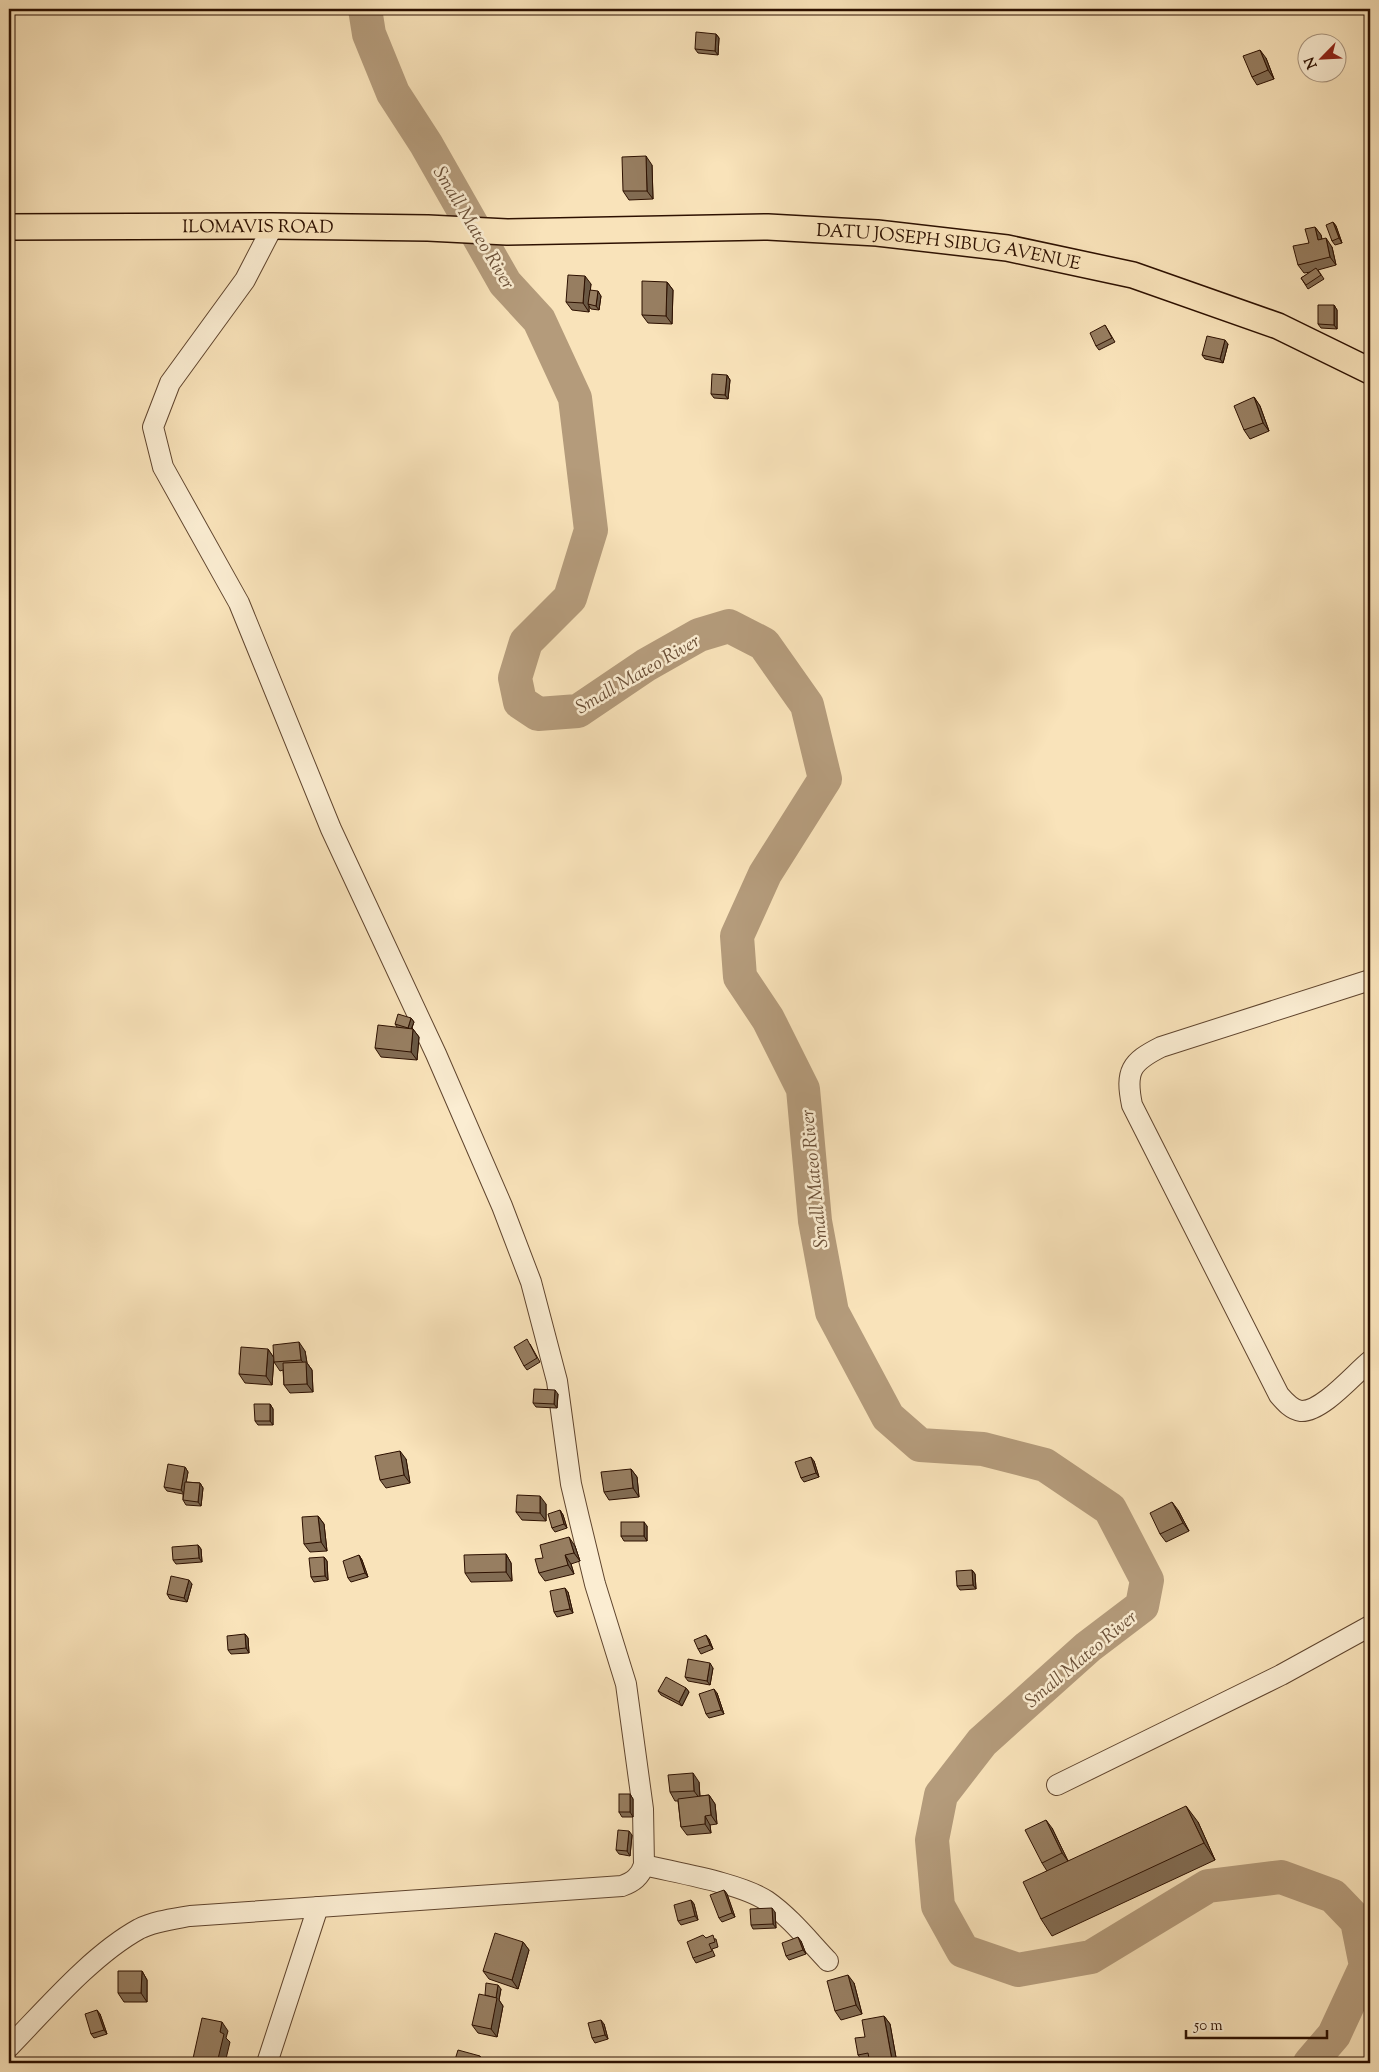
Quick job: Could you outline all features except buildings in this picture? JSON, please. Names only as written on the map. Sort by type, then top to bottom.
[{"type":"main road","name":"ILOMAVIS ROAD","points":[[9,227],[272,226],[428,228],[507,232]]},
{"type":"main road","name":"DATU JOSEPH SIBUG AVENUE","points":[[507,232],[768,227],[877,233],[1007,248],[1133,275],[1278,326],[1370,370]]},
{"type":"street","points":[[9,2047],[86,1970],[123,1939],[140,1929],[158,1922],[190,1916],[622,1886],[636,1878],[642,1872],[644,1865],[644,1809],[626,1684],[595,1584],[579,1518],[571,1484],[557,1381],[531,1282],[502,1206],[436,1054],[331,829],[239,603],[163,467],[153,427],[170,383],[244,280],[272,226]]},
{"type":"street","points":[[1370,980],[1161,1047],[1141,1057],[1129,1074],[1128,1086],[1132,1105],[1279,1395],[1294,1409],[1300,1411],[1312,1410],[1323,1404],[1370,1361]]},
{"type":"street","points":[[1057,1785],[1281,1675],[1370,1626]]},
{"type":"street","points":[[644,1865],[741,1889],[766,1901],[797,1928],[828,1961]]},
{"type":"street","points":[[267,2063],[318,1907]]},
{"type":"waterway","name":"Small Mateo River","points":[[365,9],[369,34],[393,93],[426,144],[505,283],[539,320],[575,398],[591,530],[570,598],[526,642],[515,678],[520,702],[538,714],[578,711],[646,665],[699,635],[729,626],[764,644],[807,705],[825,779],[765,874],[737,936],[740,977],[768,1019],[803,1089],[815,1221],[832,1312],[888,1417],[920,1445],[983,1449],[1045,1465],[1110,1509],[1147,1580],[1142,1606],[1088,1647],[982,1742],[941,1795],[932,1840],[938,1906],[963,1951],[1018,1970],[1091,1957],[1208,1886],[1281,1877],[1333,1896],[1357,1921],[1366,1966],[1334,2035],[1310,2063]]}]
